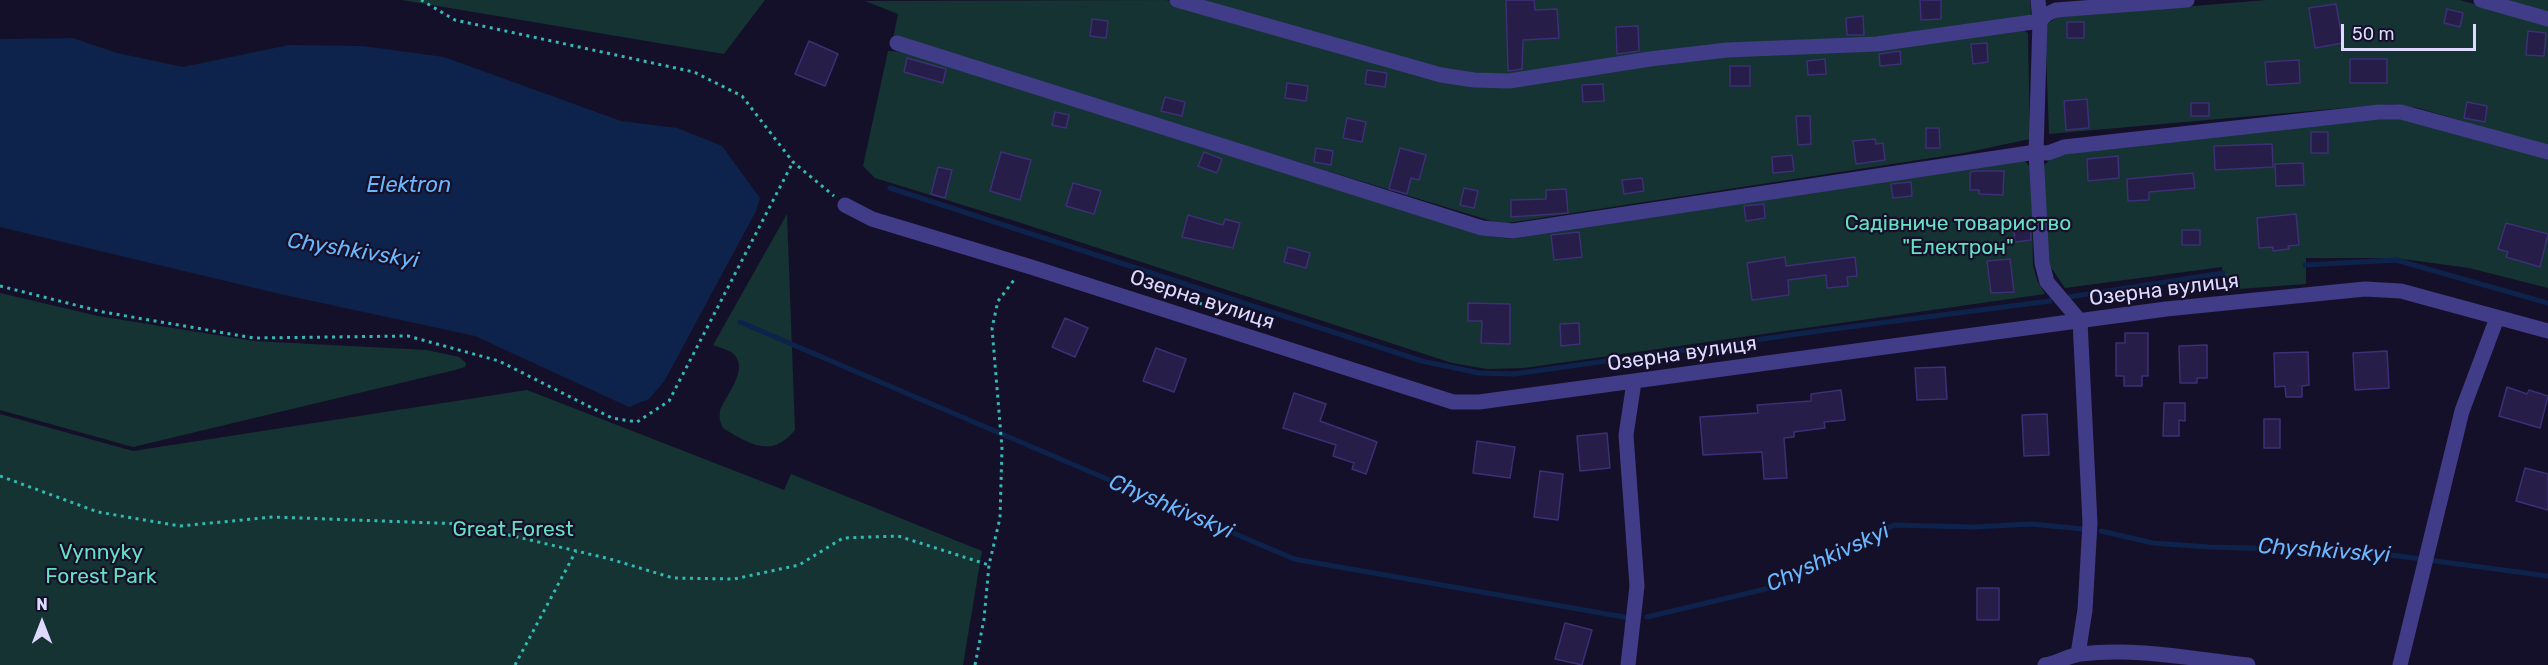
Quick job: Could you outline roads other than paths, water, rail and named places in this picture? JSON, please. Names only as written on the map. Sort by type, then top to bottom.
[{"type":"street","points":[[1177,0],[1441,75],[1474,80],[1509,81],[1650,59],[1727,50],[1877,44],[2040,21],[2047,14],[2056,10],[2187,0]]},
{"type":"street","points":[[2038,0],[2040,21],[2036,152],[2042,263],[2047,282],[2080,321],[2090,523],[2085,610],[2078,654]]},
{"type":"street","points":[[2481,0],[2548,19]]},
{"type":"street","points":[[897,43],[1482,228],[1513,231],[2036,152],[2048,153],[2064,147],[2379,112],[2401,112],[2548,152]]},
{"type":"street","name":"Озерна вулиця","points":[[845,205],[872,219],[1453,402],[1479,402],[1635,382],[2166,309],[2365,290],[2401,291],[2548,331]]},
{"type":"street","points":[[2400,665],[2462,411],[2497,318]]},
{"type":"street","points":[[1628,665],[1637,586],[1626,435],[1635,382]]},
{"type":"street","points":[[2044,665],[2058,663],[2078,654],[2134,652],[2248,665]]},
{"type":"water","name":"Elektron","points":[[73,38],[117,53],[183,67],[289,45],[363,46],[444,57],[621,121],[677,128],[722,146],[760,198],[756,211],[665,380],[649,399],[629,407],[475,336],[280,294],[0,227],[0,39]]},
{"type":"waterway","points":[[890,188],[1422,361],[1479,373],[1514,374],[2050,301]]},
{"type":"waterway","points":[[2305,265],[2396,260],[2548,303]]},
{"type":"waterway","points":[[2069,297],[2223,273]]},
{"type":"waterway","name":"Chyshkivskyi","points":[[740,322],[1294,559],[1624,617]]},
{"type":"waterway","name":"Chyshkivskyi","points":[[1647,617],[1774,587],[1894,525],[1973,527],[2031,524],[2083,529]]},
{"type":"waterway","name":"Chyshkivskyi","points":[[2101,531],[2153,543],[2209,547],[2361,551],[2548,576]]},
{"type":"park label","name":"Садівниче товариство \"Електрон\"","points":[[1958,236]]},
{"type":"park label","name":"Great Forest","points":[[513,530]]},
{"type":"park label","name":"Vynnyky Forest Park","points":[[101,565]]}]
